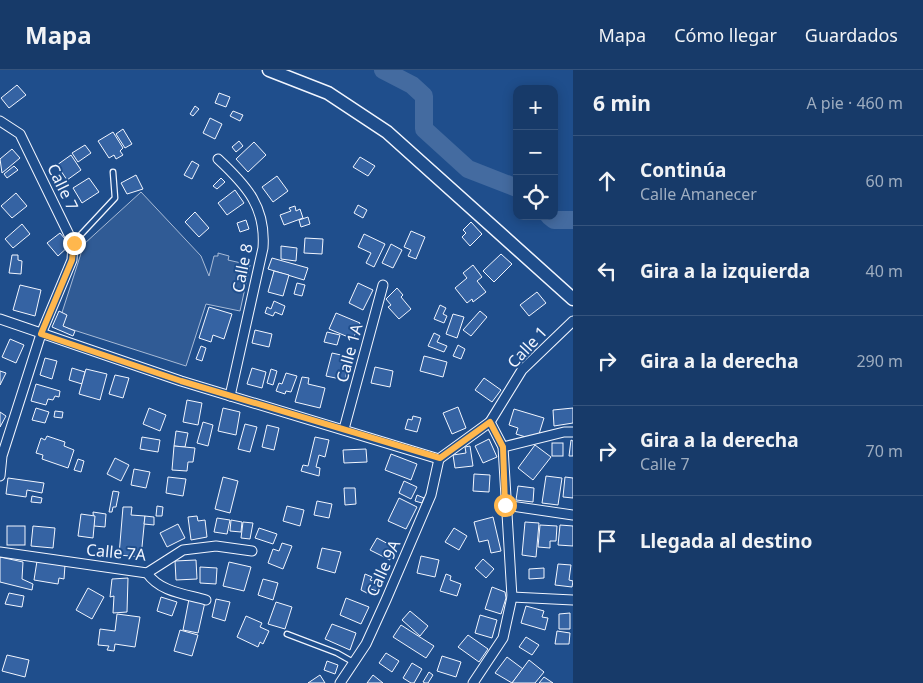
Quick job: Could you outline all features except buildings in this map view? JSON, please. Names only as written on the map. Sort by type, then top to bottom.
[{"type":"street","points":[[269,70],[328,93],[387,132],[573,299]]},
{"type":"street","name":"Calle 7","points":[[0,121],[20,134],[74,243]]},
{"type":"street","name":"Calle 8","points":[[218,159],[241,180],[253,198],[264,229],[263,248],[230,396]]},
{"type":"street","points":[[0,476],[2,456],[41,334],[72,260],[74,243]]},
{"type":"street","name":"Calle 1A","points":[[344,429],[383,285]]},
{"type":"street","points":[[0,319],[230,396],[440,458],[490,422],[503,447],[512,598],[503,638],[478,682]]},
{"type":"street","name":"Calle 1","points":[[490,422],[522,370],[573,321]]},
{"type":"street","points":[[503,447],[564,432],[573,432]]},
{"type":"street","name":"Calle 9A","points":[[340,683],[366,644],[431,495],[440,458]]},
{"type":"street","points":[[505,505],[573,515]]},
{"type":"street","name":"Calle 7A","points":[[0,552],[147,573],[183,550],[216,546],[252,551]]},
{"type":"street","points":[[147,573],[153,581],[163,588],[206,600]]},
{"type":"street","points":[[512,598],[573,600]]},
{"type":"lane","points":[[74,243],[114,198],[113,172]]},
{"type":"lane","points":[[287,634],[337,653],[354,663]]},
{"type":"shaded area","points":[[141,192],[201,256],[209,276],[214,256],[218,256],[218,253],[229,256],[228,260],[250,265],[240,311],[206,304],[186,366],[58,325],[84,244]]},
{"type":"waterway","points":[[383,70],[412,85],[424,96],[424,129],[468,169],[513,186]]},
{"type":"waterway","points":[[558,220],[573,220]]},
{"type":"route","points":[[74,243],[72,260],[41,334],[181,381],[440,458],[490,422],[503,447],[505,505]]}]
